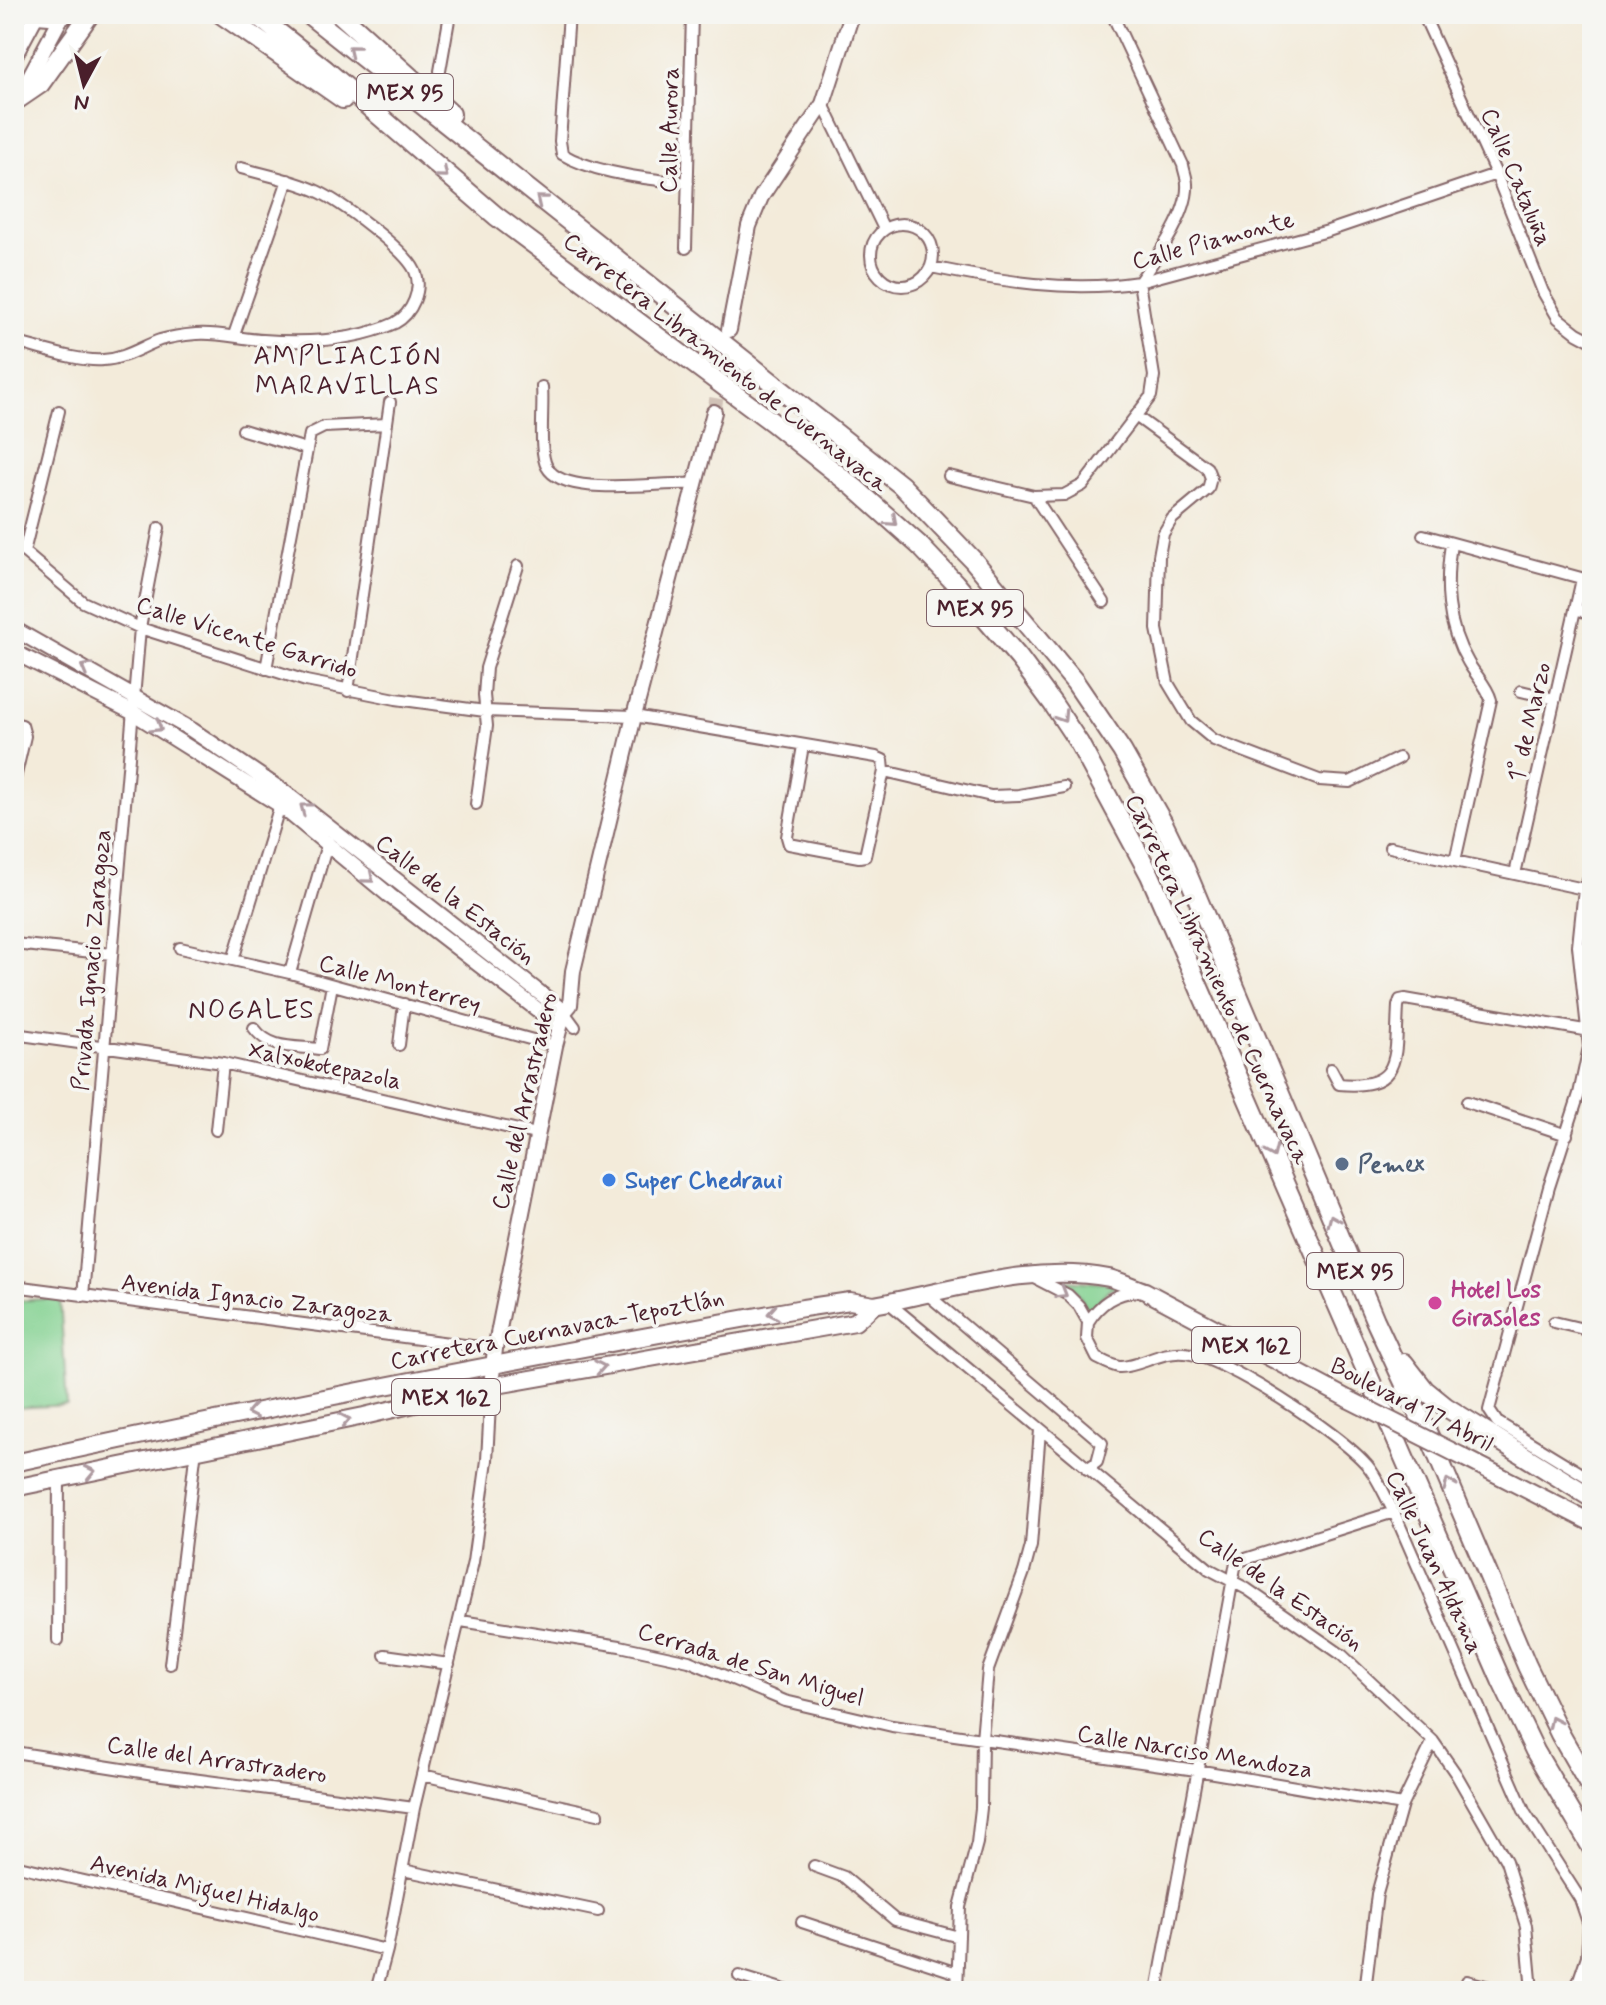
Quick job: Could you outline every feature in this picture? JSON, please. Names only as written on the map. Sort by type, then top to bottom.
[{"type":"highway","points":[[37,14],[63,15]]},
{"type":"highway","points":[[16,102],[40,84],[90,14]]},
{"type":"highway","points":[[221,14],[419,152]]},
{"type":"highway","name":"Carretera Libramiento de Cuernavaca","points":[[255,14],[326,70],[496,216],[772,422],[855,488],[919,545],[955,583],[1019,658],[1053,704],[1079,743],[1150,875],[1501,1680],[1535,1751],[1592,1848]]},
{"type":"highway","name":"Carretera Libramiento de Cuernavaca","points":[[308,14],[901,485],[973,560],[1075,682],[1122,751],[1184,866],[1375,1320],[1434,1447],[1527,1666],[1592,1790]]},
{"type":"highway","points":[[340,14],[469,130],[502,168]]},
{"type":"highway","points":[[1375,1320],[1413,1376],[1436,1399],[1592,1498]]},
{"type":"main road","name":"Boulevard 17 Abril","points":[[882,1304],[1027,1274],[1111,1279],[1145,1291],[1592,1523]]},
{"type":"main road","name":"Carretera Cuernavaca-Tepoztlán","points":[[14,1463],[494,1356],[850,1301],[882,1304]]},
{"type":"main road","name":"Carretera Cuernavaca-Tepoztlán","points":[[14,1488],[364,1416],[491,1386],[855,1322],[882,1304]]},
{"type":"street","points":[[14,57],[37,14]]},
{"type":"street","points":[[440,71],[450,14]]},
{"type":"street","points":[[569,14],[560,141],[562,154],[613,171],[688,183]]},
{"type":"street","name":"Calle Aurora","points":[[686,248],[692,14]]},
{"type":"street","points":[[729,330],[749,226],[761,197],[823,104],[852,14]]},
{"type":"street","points":[[949,476],[1034,496],[1064,495],[1083,485],[1151,396],[1154,376],[1139,282],[1168,238],[1186,196],[1187,183],[1183,165],[1112,14]]},
{"type":"street","name":"Calle Cataluña","points":[[1423,14],[1496,174],[1543,292],[1558,318],[1592,341]]},
{"type":"street","points":[[16,102],[63,15]]},
{"type":"street","points":[[823,104],[884,229]]},
{"type":"street","points":[[14,342],[102,361],[127,356],[161,340],[197,334],[234,335],[262,340],[360,335],[409,312],[416,295],[416,273],[407,259],[361,218],[318,191],[241,168]]},
{"type":"street","name":"Calle Piamonte","points":[[931,267],[1005,282],[1114,286],[1139,282],[1328,231],[1496,174]]},
{"type":"street","points":[[234,335],[288,180]]},
{"type":"street","points":[[906,223],[917,227],[932,245],[934,256],[931,267],[915,284],[892,285],[881,279],[874,270],[870,259],[871,248],[884,229],[906,223]]},
{"type":"street","points":[[542,387],[543,453],[547,468],[563,483],[611,487],[676,482],[696,484]]},
{"type":"street","points":[[348,691],[390,402]]},
{"type":"street","points":[[19,550],[59,411]]},
{"type":"street","name":"Calle del Arrastradero","points":[[376,1991],[387,1950],[414,1808],[473,1562],[487,1460],[494,1356],[536,1134],[562,1019],[570,1005],[573,971],[634,716],[714,412]]},
{"type":"street","points":[[1137,417],[1207,468],[1211,478],[1208,489],[1172,519],[1163,534],[1159,556],[1157,629],[1168,683],[1191,721],[1214,740],[1319,780],[1350,782],[1399,758]]},
{"type":"street","points":[[266,669],[310,434],[324,427],[387,424]]},
{"type":"street","points":[[243,430],[306,449]]},
{"type":"street","points":[[1034,496],[1104,602]]},
{"type":"street","name":"Privada Ignacio Zaragoza","points":[[83,1296],[140,628],[159,528]]},
{"type":"street","points":[[1423,535],[1587,580]]},
{"type":"street","points":[[1451,544],[1448,600],[1455,637],[1467,661],[1487,688],[1491,700],[1455,861]]},
{"type":"street","name":"Calle Vicente Garrido","points":[[19,550],[83,602],[140,628],[266,669],[348,691],[485,711],[634,716],[876,757],[883,760],[884,771]]},
{"type":"street","points":[[476,804],[487,726],[486,668],[518,566]]},
{"type":"street","name":"1° de Marzo","points":[[1515,874],[1575,609],[1587,580]]},
{"type":"street","points":[[1575,609],[1592,614]]},
{"type":"street","name":"Calle de la Estación","points":[[14,629],[192,730],[331,828],[562,1019]]},
{"type":"street","name":"Calle de la Estación","points":[[14,652],[132,712],[280,805],[390,896],[562,1019]]},
{"type":"street","points":[[1521,691],[1555,699]]},
{"type":"street","points":[[14,723],[22,725],[25,736],[14,783]]},
{"type":"street","points":[[803,746],[787,837],[789,844],[859,857],[865,856],[884,771],[991,796],[1019,795],[1064,787]]},
{"type":"street","points":[[233,960],[280,805]]},
{"type":"street","points":[[290,973],[331,828]]},
{"type":"street","points":[[1390,847],[1584,889]]},
{"type":"street","points":[[1592,870],[1584,889],[1578,946],[1591,1047],[1567,1135],[1544,1202],[1489,1410],[1497,1422],[1592,1480]]},
{"type":"street","points":[[14,944],[112,954]]},
{"type":"street","name":"Calle Monterrey","points":[[180,948],[290,973],[555,1046]]},
{"type":"street","points":[[254,1028],[263,1040],[320,1049],[332,985]]},
{"type":"street","points":[[1331,1069],[1339,1084],[1373,1085],[1383,1078],[1395,1061],[1398,1006],[1400,1000],[1405,999],[1590,1031]]},
{"type":"street","points":[[399,1045],[404,1004]]},
{"type":"street","name":"Xalxokotepazola","points":[[14,1034],[223,1063],[536,1134]]},
{"type":"street","points":[[216,1130],[223,1063]]},
{"type":"street","points":[[1579,1094],[1592,1100]]},
{"type":"street","points":[[1467,1102],[1567,1135]]},
{"type":"street","name":"Calle Juan Aldama","points":[[1027,1274],[1068,1295],[1079,1306],[1088,1322],[1087,1338],[1097,1358],[1121,1367],[1179,1352],[1189,1353],[1238,1373],[1343,1441],[1369,1466],[1394,1512],[1525,1813],[1580,1899],[1589,1925],[1587,1956],[1575,1991]]},
{"type":"street","name":"Avenida Ignacio Zaragoza","points":[[14,1286],[494,1356]]},
{"type":"street","points":[[1088,1322],[1095,1311],[1110,1299],[1125,1292],[1145,1291]]},
{"type":"street","points":[[927,1294],[1102,1443],[1097,1462],[1087,1469]]},
{"type":"street","name":"Calle de la Estación","points":[[882,1304],[1209,1569],[1232,1581],[1342,1655],[1433,1741],[1456,1774],[1506,1861],[1526,1926],[1532,1991]]},
{"type":"street","points":[[1554,1322],[1592,1331]]},
{"type":"street","points":[[957,1991],[960,1907],[977,1843],[981,1808],[982,1739],[988,1670],[1031,1546],[1040,1430]]},
{"type":"street","points":[[170,1664],[196,1449]]},
{"type":"street","points":[[58,1640],[59,1479]]},
{"type":"street","points":[[1157,1991],[1236,1562],[1394,1512]]},
{"type":"street","name":"Cerrada de San Miguel","points":[[461,1621],[620,1646],[689,1661],[785,1701],[892,1726],[982,1739]]},
{"type":"street","points":[[385,1655],[449,1664]]},
{"type":"street","name":"Calle Narciso Mendoza","points":[[982,1739],[1196,1770],[1402,1805]]},
{"type":"street","points":[[1365,1991],[1377,1894],[1402,1805],[1433,1741]]},
{"type":"street","name":"Calle del Arrastradero","points":[[14,1752],[414,1808]]},
{"type":"street","points":[[422,1775],[598,1814]]},
{"type":"street","name":"Avenida Miguel Hidalgo","points":[[14,1865],[387,1950]]},
{"type":"street","points":[[814,1866],[844,1877],[895,1920],[959,1937]]},
{"type":"street","points":[[403,1870],[598,1911]]},
{"type":"street","points":[[802,1922],[957,1973]]},
{"type":"street","points":[[739,1976],[788,1991]]},
{"type":"street","points":[[1467,1981],[1504,1991]]},
{"type":"green space","points":[[1053,1279],[1128,1285],[1109,1289],[1089,1311],[1073,1286]]},
{"type":"green space","points":[[60,1298],[67,1405],[14,1408],[14,1301]]},
{"type":"tunnel","points":[[714,412],[727,337]]},
{"type":"place","name":"Pemex","points":[[1342,1164]]},
{"type":"place","name":"Super Chedraui","points":[[609,1180]]},
{"type":"place","name":"Hotel Los Girasoles","points":[[1435,1303]]},
{"type":"district","name":"AMPLIACIÓN MARAVILLAS","points":[[348,370]]},
{"type":"district","name":"NOGALES","points":[[252,1009]]}]
